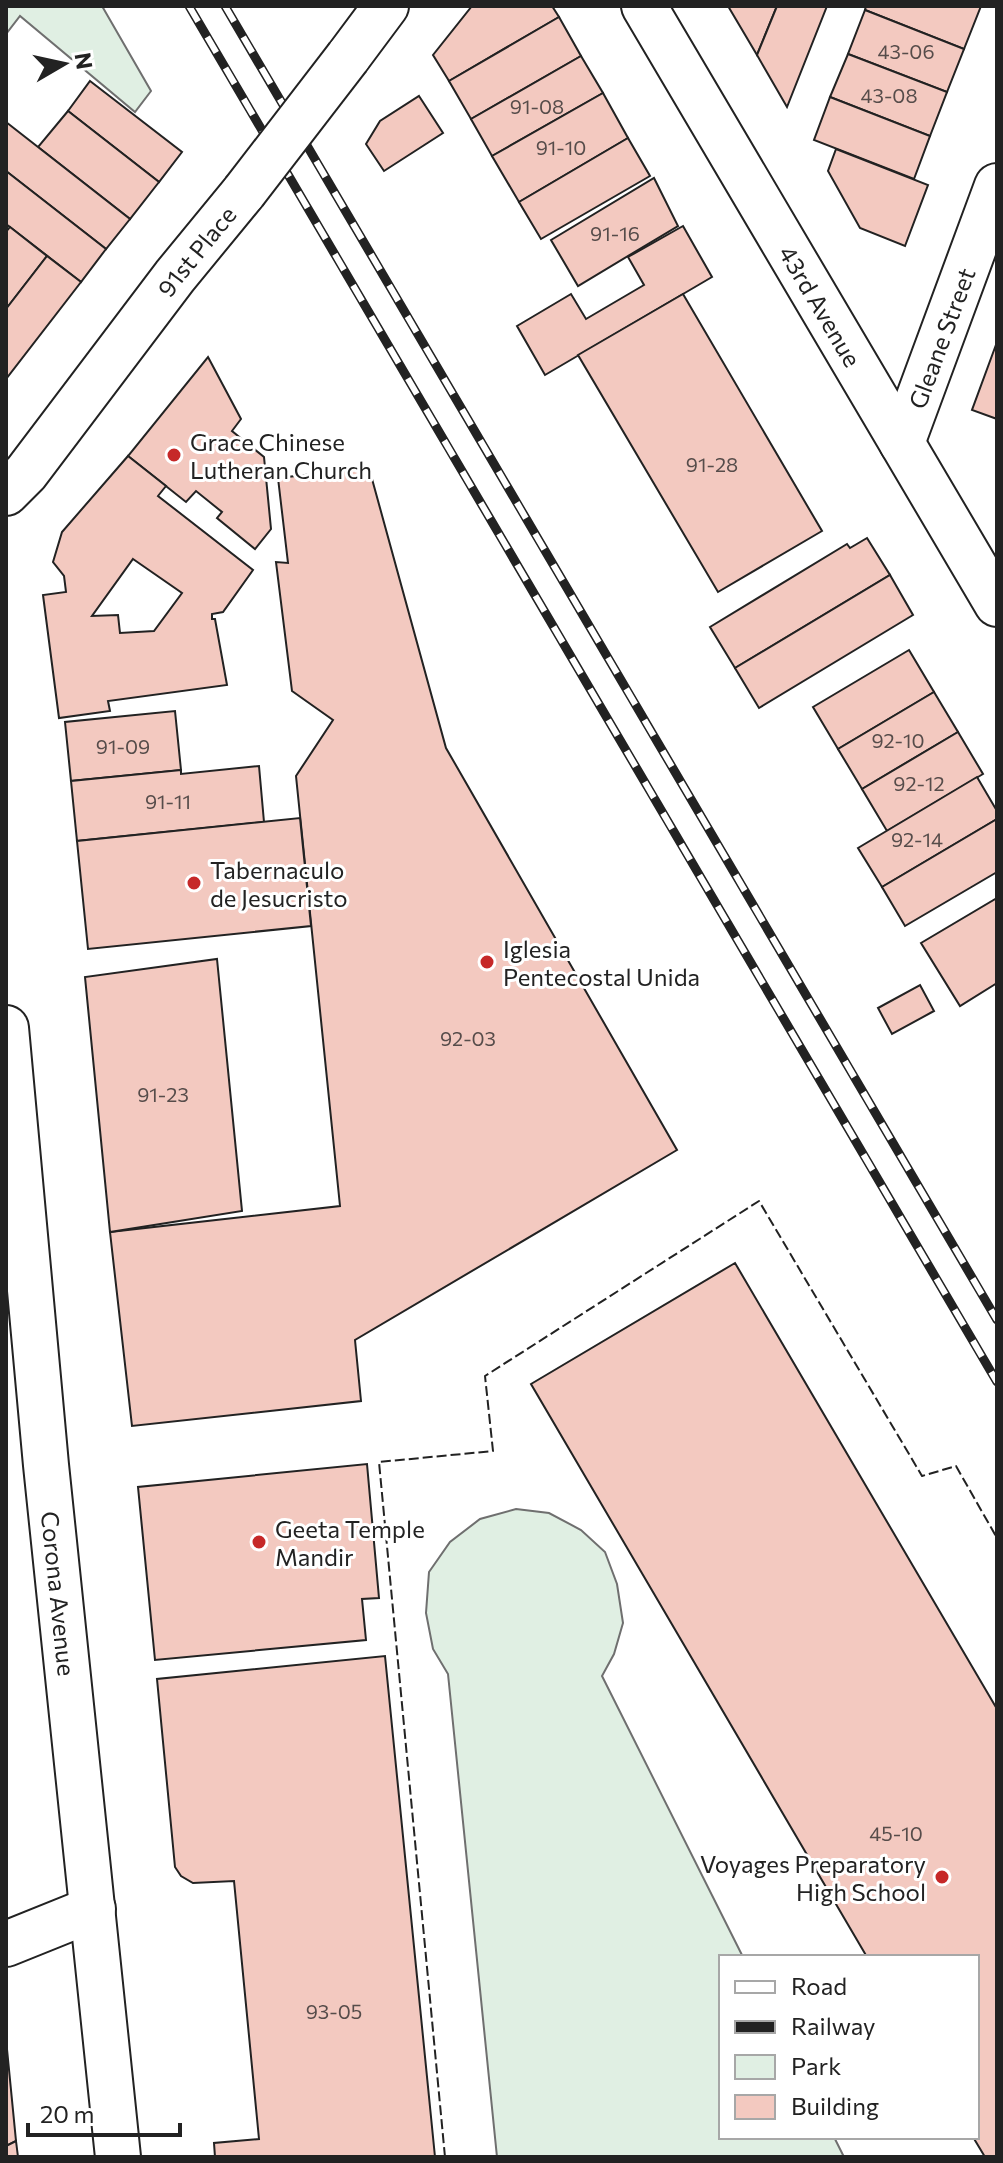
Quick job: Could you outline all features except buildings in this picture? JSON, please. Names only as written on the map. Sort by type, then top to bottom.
[{"type":"street","name":"91st Place","points":[[6,493],[26,473],[386,6]]},
{"type":"street","name":"43rd Avenue","points":[[644,6],[997,604]]},
{"type":"street","name":"Gleane Street","points":[[902,443],[997,186]]},
{"type":"street","name":"Corona Avenue","points":[[6,1028],[19,1317],[93,1909],[118,2157]]},
{"type":"street","points":[[6,1944],[93,1909]]},
{"type":"green space","points":[[6,6],[102,6],[151,91],[135,112],[20,16],[6,34]]},
{"type":"green space","points":[[516,1509],[549,1513],[581,1530],[605,1552],[617,1584],[623,1623],[614,1654],[602,1676],[742,1955],[719,1955],[719,2139],[835,2139],[844,2157],[497,2157],[448,1674],[433,1649],[426,1613],[429,1572],[450,1542],[480,1519]]},
{"type":"railway","points":[[189,6],[997,1382]]},
{"type":"railway","points":[[225,6],[997,1320]]},
{"type":"fence","points":[[445,2157],[379,1462],[493,1451],[485,1376],[759,1201],[922,1476],[956,1466],[997,1538]]},
{"type":"place","name":"Grace Chinese Lutheran Church","points":[[174,455]]},
{"type":"place","name":"Tabernaculo de Jesucristo","points":[[194,883]]},
{"type":"place","name":"Iglesia Pentecostal Unida","points":[[487,962]]},
{"type":"place","name":"Geeta Temple Mandir","points":[[259,1542]]},
{"type":"place","name":"Voyages Preparatory High School","points":[[942,1877]]}]
